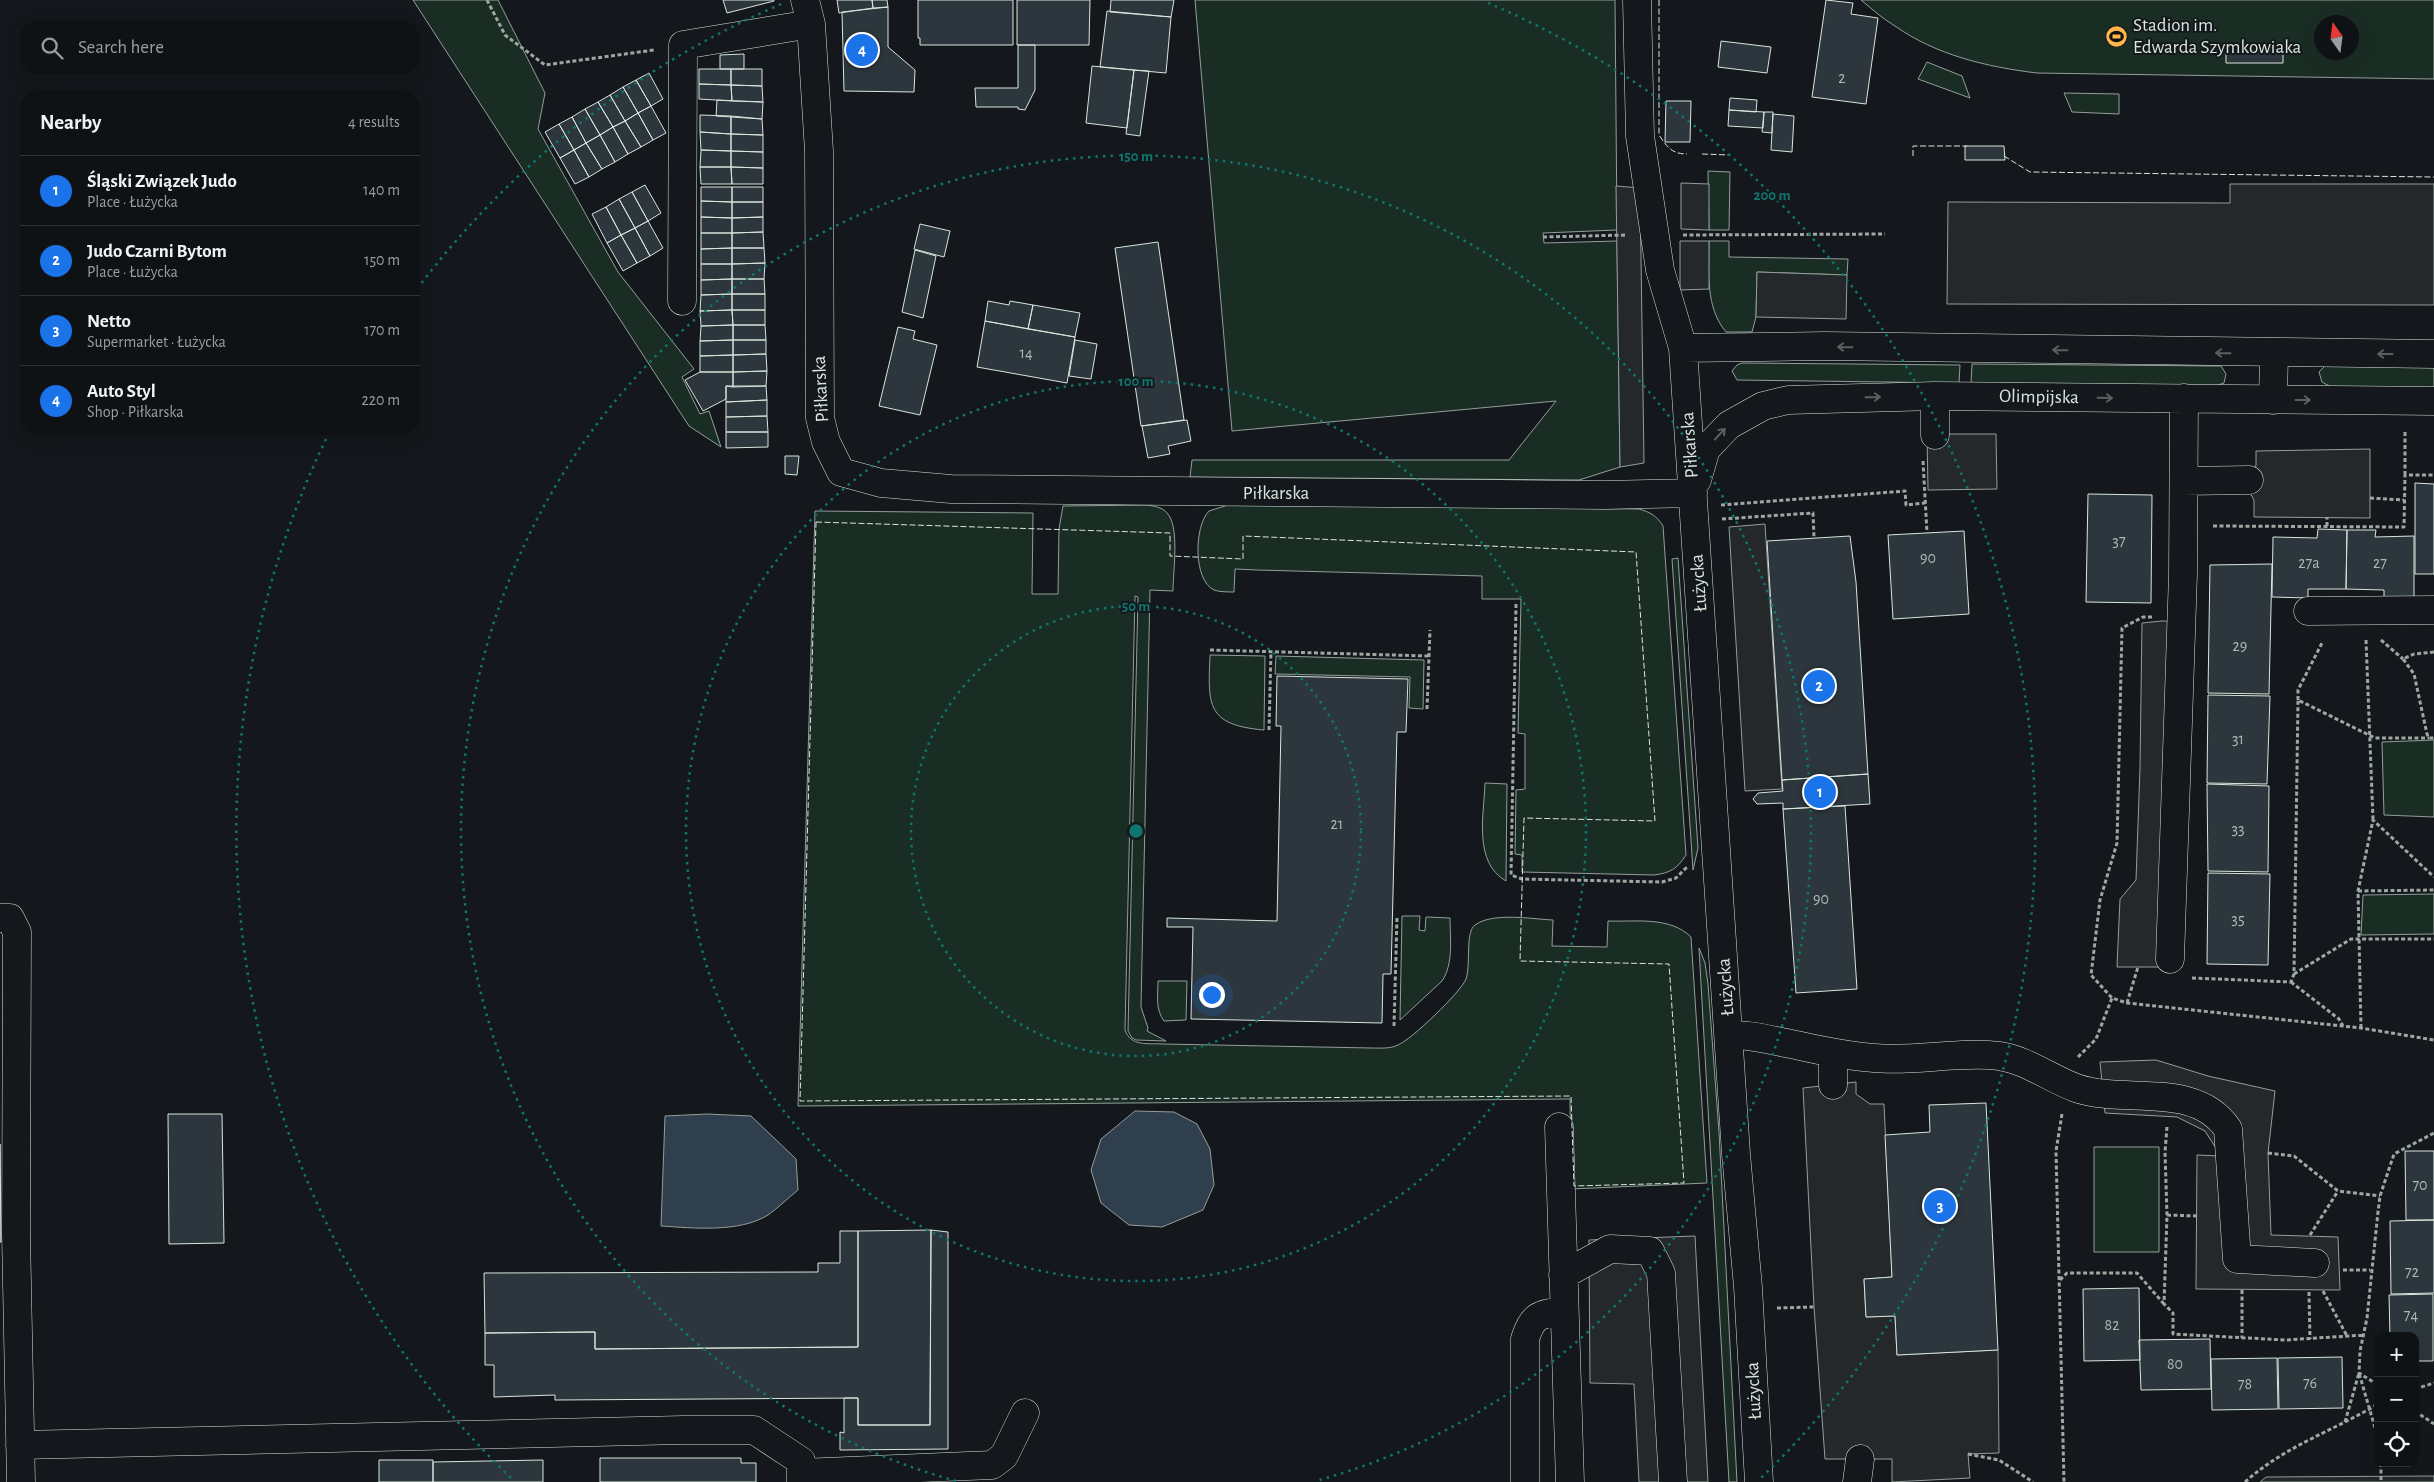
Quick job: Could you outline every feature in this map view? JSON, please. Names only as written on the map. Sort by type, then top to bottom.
[{"type":"street","name":"Piłkarska","points":[[808,12],[819,151],[820,418],[826,442],[841,472],[881,483],[951,489],[1188,499],[1693,493],[1683,348],[1660,270],[1640,136],[1637,0]]},
{"type":"street","points":[[682,302],[684,45],[808,12]]},
{"type":"street","points":[[1683,348],[1882,347],[2274,354],[2434,354]]},
{"type":"street","points":[[2272,400],[2274,354]]},
{"type":"street","points":[[1935,396],[1935,434]]},
{"type":"street","name":"Olimpijska","points":[[1693,493],[1706,450],[1729,425],[1764,406],[1796,399],[1935,396],[2434,401]]},
{"type":"street","points":[[2170,959],[2183,526],[2184,398]]},
{"type":"street","points":[[2184,481],[2248,480]]},
{"type":"street","name":"Łużycka","points":[[1693,493],[1711,903],[1729,1035],[1748,1287],[1758,1482]]},
{"type":"street","points":[[2308,611],[2434,610]]},
{"type":"street","points":[[0,918],[10,918],[17,932],[16,1234],[21,1482]]},
{"type":"street","points":[[1729,1035],[1747,1034],[1833,1054],[1877,1059],[2000,1056],[2035,1068],[2068,1084],[2104,1094],[2145,1095],[2204,1106],[2221,1119],[2228,1129],[2231,1150],[2237,1259],[2327,1266]]},
{"type":"street","points":[[1833,1054],[1833,1086]]},
{"type":"street","points":[[1558,1127],[1570,1482]]},
{"type":"street","points":[[1563,1275],[1610,1250],[1650,1251],[1661,1273],[1673,1482]]},
{"type":"street","points":[[1525,1482],[1525,1339],[1530,1322],[1543,1314],[1564,1311]]},
{"type":"street","points":[[20,1445],[754,1430],[802,1461],[801,1477],[992,1465],[1004,1456],[1025,1413]]},
{"type":"path","points":[[486,0],[505,35],[545,65],[684,45]]},
{"type":"path","points":[[1708,235],[1885,234]]},
{"type":"path","points":[[2183,526],[2404,526],[2405,428]]},
{"type":"path","points":[[1924,475],[1927,533]]},
{"type":"path","points":[[2405,475],[2434,475]]},
{"type":"path","points":[[1718,505],[1905,491],[1906,505],[1925,503]]},
{"type":"path","points":[[2370,498],[2404,500]]},
{"type":"path","points":[[1719,519],[1812,513],[1814,538]]},
{"type":"path","points":[[2327,517],[2327,526]]},
{"type":"path","points":[[1516,604],[1510,875],[1522,879],[1662,882],[1676,878],[1688,865]]},
{"type":"path","points":[[2121,649],[2122,628],[2143,617],[2154,617]]},
{"type":"path","points":[[1428,709],[1430,630]]},
{"type":"path","points":[[2291,982],[2294,974],[2298,690],[2323,641]]},
{"type":"path","points":[[2361,1028],[2357,939],[2358,891],[2373,820],[2366,647]]},
{"type":"path","points":[[1210,650],[1429,656]]},
{"type":"path","points":[[1268,730],[1271,652]]},
{"type":"path","points":[[2429,738],[2414,674],[2402,658],[2414,654],[2434,652]]},
{"type":"path","points":[[2298,700],[2369,736],[2434,738]]},
{"type":"path","points":[[2373,820],[2434,876]]},
{"type":"path","points":[[2358,891],[2434,890]]},
{"type":"path","points":[[1394,1026],[1397,917]]},
{"type":"path","points":[[2294,974],[2351,939],[2434,939]]},
{"type":"path","points":[[2127,1004],[2138,967]]},
{"type":"path","points":[[2191,978],[2291,982],[2339,1019],[2344,1026]]},
{"type":"path","points":[[2064,1482],[2056,1151],[2068,1084],[2074,1065],[2080,1052],[2096,1039],[2112,998]]},
{"type":"path","points":[[2164,1304],[2167,1215],[2165,1152],[2168,1126]]},
{"type":"path","points":[[2374,1425],[2360,1373],[2360,1351],[2364,1335],[2380,1196],[2394,1154],[2434,1133]]},
{"type":"path","points":[[2268,1153],[2294,1156],[2338,1191],[2380,1196]]},
{"type":"path","points":[[2309,1236],[2338,1191]]},
{"type":"path","points":[[2167,1215],[2198,1216]]},
{"type":"path","points":[[2327,1266],[2370,1270]]},
{"type":"path","points":[[2060,1280],[2067,1273],[2138,1273],[2173,1313],[2173,1334],[2310,1339],[2364,1335]]},
{"type":"path","points":[[2242,1290],[2242,1338]]},
{"type":"path","points":[[2309,1291],[2310,1339]]},
{"type":"path","points":[[2323,1291],[2347,1336]]},
{"type":"path","points":[[1776,1308],[1814,1307]]},
{"type":"path","points":[[2360,1373],[2374,1383]]},
{"type":"path","points":[[2345,1422],[2360,1373]]},
{"type":"path","points":[[2419,1387],[2434,1383]]},
{"type":"path","points":[[2245,1482],[2266,1463],[2286,1450],[2374,1406]]},
{"type":"path","points":[[2419,1414],[2434,1424]]},
{"type":"path","points":[[1968,1454],[1998,1460],[2033,1482]]},
{"type":"path","points":[[2381,1467],[2381,1482]]},
{"type":"green space","points":[[413,0],[498,0],[545,93],[538,129],[618,272],[694,369],[682,377],[700,414],[709,411],[721,447],[689,426]]},
{"type":"green space","points":[[1195,0],[1615,0],[1617,230],[1543,233],[1544,243],[1617,241],[1620,467],[1579,480],[1190,477],[1192,460],[1509,460],[1556,401],[1232,431]]},
{"type":"green space","name":"Stadion im. Edwarda Szymkowiaka","points":[[1861,0],[2434,0],[2434,79],[2037,73],[1981,63],[1945,52],[1927,45],[1886,20]]},
{"type":"green space","points":[[1927,62],[1962,76],[1970,98],[1918,79]]},
{"type":"green space","points":[[2064,93],[2119,94],[2119,114],[2072,112]]},
{"type":"green space","points":[[1708,171],[1730,172],[1729,230],[1709,230]]},
{"type":"green space","points":[[1709,241],[1729,241],[1729,257],[1848,259],[1847,275],[1757,272],[1756,317],[1752,332],[1726,332],[1714,312],[1711,300]]},
{"type":"green space","points":[[1742,363],[1960,365],[1959,383],[1737,380],[1732,371],[1737,365]]},
{"type":"green space","points":[[1972,364],[2221,366],[2226,374],[2224,383],[2212,387],[1971,383]]},
{"type":"green space","points":[[2325,366],[2434,367],[2434,388],[2331,387],[2322,382],[2319,372]]},
{"type":"green space","points":[[1149,505],[1161,508],[1167,513],[1171,519],[1175,538],[1173,591],[1150,590],[1141,1007],[1148,1028],[1147,1031],[1166,1041],[1136,1040],[1132,1038],[1128,1031],[1138,597],[1135,596],[1125,1030],[1131,1039],[1146,1044],[1392,1047],[1404,1041],[1424,1025],[1462,985],[1467,973],[1470,934],[1475,925],[1483,921],[1502,917],[1553,920],[1552,946],[1607,947],[1608,921],[1663,923],[1683,930],[1691,937],[1707,1183],[1571,1189],[1570,1099],[798,1106],[815,511],[1033,513],[1032,594],[1058,594],[1059,529],[1063,506]]},
{"type":"green space","points":[[1228,505],[1639,509],[1656,517],[1663,526],[1686,855],[1683,860],[1673,870],[1654,875],[1522,872],[1522,855],[1515,854],[1516,790],[1525,789],[1525,734],[1518,733],[1521,599],[1482,599],[1482,576],[1235,569],[1234,592],[1214,590],[1202,576],[1199,565],[1198,540],[1200,528],[1209,511]]},
{"type":"green space","points":[[1678,558],[1698,848],[1693,870],[1672,559]]},
{"type":"green space","points":[[1210,655],[1265,656],[1264,730],[1231,723],[1221,717],[1214,709],[1209,687]]},
{"type":"green space","points":[[1276,656],[1424,660],[1423,709],[1409,708],[1410,677],[1275,674]]},
{"type":"green space","points":[[2434,740],[2434,817],[2384,815],[2382,742]]},
{"type":"green space","points":[[1485,783],[1507,784],[1506,881],[1496,873],[1489,862],[1485,850],[1483,823]]},
{"type":"green space","points":[[2434,894],[2434,934],[2361,935],[2363,895]]},
{"type":"green space","points":[[1402,916],[1420,916],[1419,930],[1425,931],[1426,917],[1450,918],[1450,958],[1442,981],[1400,1020]]},
{"type":"green space","points":[[1699,948],[1705,963],[1708,984],[1719,1132],[1737,1482],[1729,1482]]},
{"type":"green space","points":[[1158,981],[1187,981],[1186,1020],[1164,1021],[1158,1006]]},
{"type":"green space","points":[[2094,1147],[2159,1147],[2159,1252],[2094,1252]]},
{"type":"shaded area","points":[[1681,183],[1709,184],[1709,230],[1681,229]]},
{"type":"shaded area","points":[[2230,184],[2434,184],[2434,305],[1947,304],[1948,202],[2230,203]]},
{"type":"shaded area","points":[[1616,186],[1640,188],[1644,463],[1620,467]]},
{"type":"shaded area","points":[[1680,241],[1709,241],[1709,289],[1680,290]]},
{"type":"shaded area","points":[[1757,272],[1847,275],[1846,319],[1756,317]]},
{"type":"shaded area","points":[[1927,434],[1996,434],[1997,489],[1928,490]]},
{"type":"shaded area","points":[[2370,449],[2370,518],[2254,517],[2254,500],[2249,491],[2256,465],[2256,451]]},
{"type":"shaded area","points":[[1765,524],[1782,789],[1745,791],[1729,527]]},
{"type":"shaded area","points":[[2162,621],[2189,622],[2182,967],[2117,967],[2120,899],[2136,880],[2142,623]]},
{"type":"shaded area","points":[[2156,1060],[2208,1076],[2275,1091],[2268,1153],[2271,1235],[2338,1237],[2340,1290],[2196,1289],[2197,1155],[2221,1156],[2205,1131],[2177,1117],[2105,1113],[2100,1062]]},
{"type":"shaded area","points":[[1856,1082],[1856,1094],[1870,1104],[1884,1104],[1892,1277],[1864,1279],[1866,1317],[1895,1316],[1897,1355],[1998,1350],[1999,1453],[1968,1454],[1970,1478],[1892,1482],[1892,1459],[1825,1459],[1814,1307],[1803,1088]]},
{"type":"shaded area","points":[[1695,1236],[1708,1482],[1639,1482],[1634,1384],[1590,1383],[1589,1240]]},
{"type":"shaded area","points":[[2434,1476],[2434,1482],[2260,1482],[2266,1477]]},
{"type":"water","points":[[1135,1111],[1174,1112],[1197,1124],[1210,1149],[1214,1185],[1203,1210],[1162,1227],[1129,1225],[1101,1203],[1091,1170],[1101,1139]]},
{"type":"water","points":[[707,1114],[751,1116],[796,1159],[798,1190],[768,1215],[744,1225],[716,1228],[661,1226],[665,1116]]},
{"type":"building","points":[[723,0],[774,0],[774,1],[727,13]]},
{"type":"building","points":[[837,0],[872,0],[873,8],[839,13]]},
{"type":"building","points":[[872,0],[887,0],[888,7],[873,8]]},
{"type":"building","points":[[918,0],[1013,0],[1013,45],[920,45],[920,38],[918,38]]},
{"type":"building","points":[[1017,0],[1090,0],[1089,45],[1017,45]]},
{"type":"building","points":[[1111,0],[1174,0],[1171,17],[1110,12]]},
{"type":"building","points":[[1826,0],[1853,3],[1851,14],[1878,18],[1866,104],[1812,97]]},
{"type":"building","points":[[888,7],[888,47],[915,70],[914,92],[844,91],[842,12]]},
{"type":"building","points":[[1107,11],[1171,17],[1166,73],[1100,67]]},
{"type":"building","points":[[1721,41],[1771,47],[1767,73],[1718,67]]},
{"type":"building","points":[[1018,45],[1035,45],[1035,90],[1025,110],[1018,109],[1018,107],[976,107],[975,88],[1018,88]]},
{"type":"building","points":[[2226,51],[2283,51],[2283,63],[2226,63]]},
{"type":"building","points":[[744,54],[744,69],[720,69],[720,55]]},
{"type":"building","points":[[1092,66],[1134,70],[1127,128],[1086,123]]},
{"type":"building","points":[[699,69],[731,69],[731,85],[699,84]]},
{"type":"building","points":[[731,69],[762,69],[762,86],[731,85]]},
{"type":"building","points":[[1134,70],[1149,71],[1140,136],[1126,134]]},
{"type":"building","points":[[649,73],[663,99],[651,106],[636,80]]},
{"type":"building","points":[[636,80],[651,106],[638,113],[623,87]]},
{"type":"building","points":[[699,84],[731,85],[732,101],[699,99]]},
{"type":"building","points":[[731,85],[762,86],[763,102],[732,101]]},
{"type":"building","points":[[623,87],[638,113],[625,121],[610,95]]},
{"type":"building","points":[[610,95],[625,121],[613,127],[598,102]]},
{"type":"building","points":[[1730,98],[1757,100],[1756,112],[1729,110]]},
{"type":"building","points":[[717,100],[763,102],[762,119],[716,116]]},
{"type":"building","points":[[1666,101],[1691,101],[1690,142],[1665,142]]},
{"type":"building","points":[[598,102],[613,127],[600,135],[585,109]]},
{"type":"building","points":[[651,106],[666,133],[653,140],[638,113]]},
{"type":"building","points":[[585,109],[600,135],[586,143],[572,117]]},
{"type":"building","points":[[1729,110],[1764,112],[1763,128],[1728,126]]},
{"type":"building","points":[[1764,112],[1773,112],[1772,133],[1762,132]]},
{"type":"building","points":[[638,113],[653,140],[641,147],[625,121]]},
{"type":"building","points":[[1773,114],[1794,116],[1792,152],[1771,150]]},
{"type":"building","points":[[700,115],[731,116],[731,134],[700,132]]},
{"type":"building","points":[[731,116],[762,119],[763,135],[731,134]]},
{"type":"building","points":[[572,117],[586,143],[574,150],[559,124]]},
{"type":"building","points":[[625,121],[641,147],[628,154],[613,127]]},
{"type":"building","points":[[559,124],[574,150],[560,158],[545,132]]},
{"type":"building","points":[[613,127],[628,154],[615,162],[600,135]]},
{"type":"building","points":[[700,132],[731,134],[731,151],[701,150]]},
{"type":"building","points":[[731,134],[763,135],[763,152],[731,151]]},
{"type":"building","points":[[600,135],[615,162],[602,169],[586,143]]},
{"type":"building","points":[[586,143],[602,169],[589,177],[574,150]]},
{"type":"building","points":[[1965,146],[2004,146],[2005,160],[1965,160]]},
{"type":"building","points":[[574,150],[589,177],[575,184],[560,158]]},
{"type":"building","points":[[701,150],[731,151],[731,167],[700,167]]},
{"type":"building","points":[[731,151],[763,152],[763,168],[731,167]]},
{"type":"building","points":[[700,167],[731,167],[732,184],[701,184]]},
{"type":"building","points":[[731,167],[763,168],[763,184],[732,184]]},
{"type":"building","points":[[645,185],[661,213],[648,221],[632,192]]},
{"type":"building","points":[[701,187],[732,187],[732,202],[701,201]]},
{"type":"building","points":[[732,187],[763,187],[763,202],[732,202]]},
{"type":"building","points":[[632,192],[648,221],[635,228],[619,199]]},
{"type":"building","points":[[619,199],[635,228],[621,235],[606,207]]},
{"type":"building","points":[[701,201],[732,202],[732,218],[701,217]]},
{"type":"building","points":[[732,202],[763,202],[763,217],[732,218]]},
{"type":"building","points":[[606,207],[621,235],[607,243],[592,214]]},
{"type":"building","points":[[701,217],[732,218],[732,233],[701,233]]},
{"type":"building","points":[[763,217],[763,232],[732,233],[732,218]]},
{"type":"building","points":[[648,221],[663,248],[650,256],[635,228]]},
{"type":"building","points":[[920,224],[950,231],[944,257],[914,249]]},
{"type":"building","points":[[635,228],[650,256],[637,263],[621,235]]},
{"type":"building","points":[[763,232],[764,248],[732,248],[732,233]]},
{"type":"building","points":[[701,233],[732,233],[732,248],[701,249]]},
{"type":"building","points":[[621,235],[637,263],[623,271],[607,243]]},
{"type":"building","points":[[1158,242],[1184,420],[1141,426],[1115,248]]},
{"type":"building","points":[[732,248],[764,248],[765,263],[732,264]]},
{"type":"building","points":[[732,248],[732,264],[701,264],[701,249]]},
{"type":"building","points":[[915,250],[936,256],[923,318],[902,312]]},
{"type":"building","points":[[765,263],[764,279],[732,279],[732,264]]},
{"type":"building","points":[[701,264],[732,264],[732,279],[701,280]]},
{"type":"building","points":[[732,279],[764,279],[765,294],[732,294]]},
{"type":"building","points":[[732,279],[732,294],[701,295],[701,280]]},
{"type":"building","points":[[732,294],[765,294],[765,310],[732,310]]},
{"type":"building","points":[[732,294],[732,310],[700,311],[701,295]]},
{"type":"building","points":[[988,301],[1009,305],[1010,301],[1033,305],[1028,329],[985,321]]},
{"type":"building","points":[[1033,305],[1080,313],[1075,337],[1028,329]]},
{"type":"building","points":[[732,310],[765,310],[765,325],[733,325]]},
{"type":"building","points":[[732,310],[733,325],[701,326],[700,311]]},
{"type":"building","points":[[985,321],[1075,337],[1067,383],[977,367]]},
{"type":"building","points":[[733,325],[765,325],[766,340],[733,340]]},
{"type":"building","points":[[733,325],[733,340],[700,341],[701,326]]},
{"type":"building","points":[[898,327],[915,331],[913,339],[937,345],[920,415],[879,406]]},
{"type":"building","points":[[733,340],[766,340],[766,354],[733,355]]},
{"type":"building","points":[[733,340],[733,355],[700,356],[700,341]]},
{"type":"building","points":[[1075,340],[1097,344],[1091,379],[1069,376]]},
{"type":"building","points":[[766,354],[767,371],[733,372],[733,355]]},
{"type":"building","points":[[733,355],[733,372],[700,372],[700,356]]},
{"type":"building","points":[[767,371],[766,386],[733,387],[733,372]]},
{"type":"building","points":[[700,372],[733,372],[733,387],[726,386],[726,399],[703,411],[685,380]]},
{"type":"building","points":[[726,386],[766,386],[767,400],[726,402]]},
{"type":"building","points":[[767,400],[767,416],[726,417],[726,402]]},
{"type":"building","points":[[767,416],[768,432],[726,432],[726,417]]},
{"type":"building","points":[[1187,420],[1191,441],[1168,446],[1170,454],[1148,458],[1142,426]]},
{"type":"building","points":[[726,432],[768,432],[768,447],[726,448]]},
{"type":"building","points":[[785,456],[799,456],[797,475],[785,474]]},
{"type":"building","points":[[2415,483],[2434,484],[2434,574],[2415,574]]},
{"type":"building","points":[[2088,494],[2152,495],[2151,603],[2086,602]]},
{"type":"building","points":[[2318,529],[2347,530],[2346,589],[2308,589],[2308,598],[2272,597],[2273,537],[2317,538]]},
{"type":"building","points":[[2347,530],[2376,530],[2375,537],[2414,536],[2414,599],[2384,599],[2384,590],[2346,589]]},
{"type":"building","points":[[1964,531],[1969,614],[1893,619],[1888,535]]},
{"type":"building","points":[[1850,536],[1856,582],[1868,774],[1782,780],[1767,541]]},
{"type":"building","points":[[2272,564],[2269,694],[2208,693],[2210,565]]},
{"type":"building","points":[[1277,676],[1408,679],[1406,732],[1397,732],[1391,974],[1383,974],[1382,1023],[1191,1019],[1193,927],[1167,927],[1167,918],[1277,921],[1281,726],[1276,726]]},
{"type":"building","points":[[2208,695],[2270,696],[2267,784],[2207,783]]},
{"type":"building","points":[[1868,774],[1870,804],[1783,809],[1783,803],[1757,804],[1753,799],[1758,793],[1783,791],[1782,780]]},
{"type":"building","points":[[2207,784],[2269,786],[2268,872],[2208,871]]},
{"type":"building","points":[[1845,806],[1857,989],[1796,993],[1783,809]]},
{"type":"building","points":[[2208,873],[2270,874],[2268,965],[2207,964]]},
{"type":"building","points":[[1986,1103],[1998,1350],[1897,1355],[1895,1316],[1866,1317],[1864,1279],[1892,1277],[1885,1135],[1930,1132],[1929,1105]]},
{"type":"building","points":[[168,1114],[222,1114],[224,1243],[169,1244]]},
{"type":"building","points":[[0,1144],[1,1242],[0,1242]]},
{"type":"building","points":[[2405,1151],[2434,1151],[2434,1220],[2406,1220]]},
{"type":"building","points":[[2434,1220],[2434,1293],[2391,1294],[2390,1221]]},
{"type":"building","points":[[931,1230],[930,1425],[858,1425],[858,1398],[555,1400],[555,1395],[494,1397],[494,1365],[485,1365],[485,1333],[595,1332],[595,1349],[858,1347],[858,1231]]},
{"type":"building","points":[[931,1230],[948,1232],[948,1449],[840,1450],[840,1432],[844,1433],[844,1398],[858,1398],[858,1425],[930,1425]]},
{"type":"building","points":[[840,1231],[858,1231],[858,1347],[595,1349],[595,1332],[485,1333],[484,1273],[818,1272],[818,1263],[840,1263]]},
{"type":"building","points":[[2139,1288],[2140,1360],[2084,1361],[2083,1289]]},
{"type":"building","points":[[2433,1294],[2433,1361],[2419,1361],[2419,1332],[2390,1332],[2389,1295]]},
{"type":"building","points":[[2210,1339],[2211,1389],[2141,1390],[2139,1340]]},
{"type":"building","points":[[2342,1357],[2343,1408],[2279,1409],[2278,1358]]},
{"type":"building","points":[[2277,1358],[2278,1409],[2212,1410],[2211,1359]]},
{"type":"building","points":[[600,1458],[741,1458],[741,1463],[756,1463],[756,1482],[600,1482]]},
{"type":"building","points":[[379,1460],[433,1460],[433,1482],[379,1482]]},
{"type":"building","points":[[543,1460],[543,1482],[433,1482],[433,1462]]},
{"type":"fence","points":[[1659,0],[1659,135],[1670,149],[1677,153],[1687,154]]},
{"type":"fence","points":[[1913,156],[1913,146],[1967,146]]},
{"type":"fence","points":[[1702,154],[1730,155]]},
{"type":"fence","points":[[2004,156],[2030,172],[2434,177]]},
{"type":"fence","points":[[816,522],[1170,533],[1170,556],[1243,559],[1243,536],[1636,552],[1655,821],[1524,818],[1520,961],[1669,964],[1684,1183],[1574,1186],[1571,1096],[800,1101],[816,522]]},
{"type":"place","name":"Stadion im. Edwarda Szymkowiaka","points":[[2117,36]]},
{"type":"place","name":"Auto Styl","points":[[862,50]]},
{"type":"place","name":"Judo Czarni Bytom","points":[[1819,686]]},
{"type":"place","name":"Śląski Związek Judo","points":[[1820,792]]},
{"type":"place","name":"Netto","points":[[1940,1206]]}]
